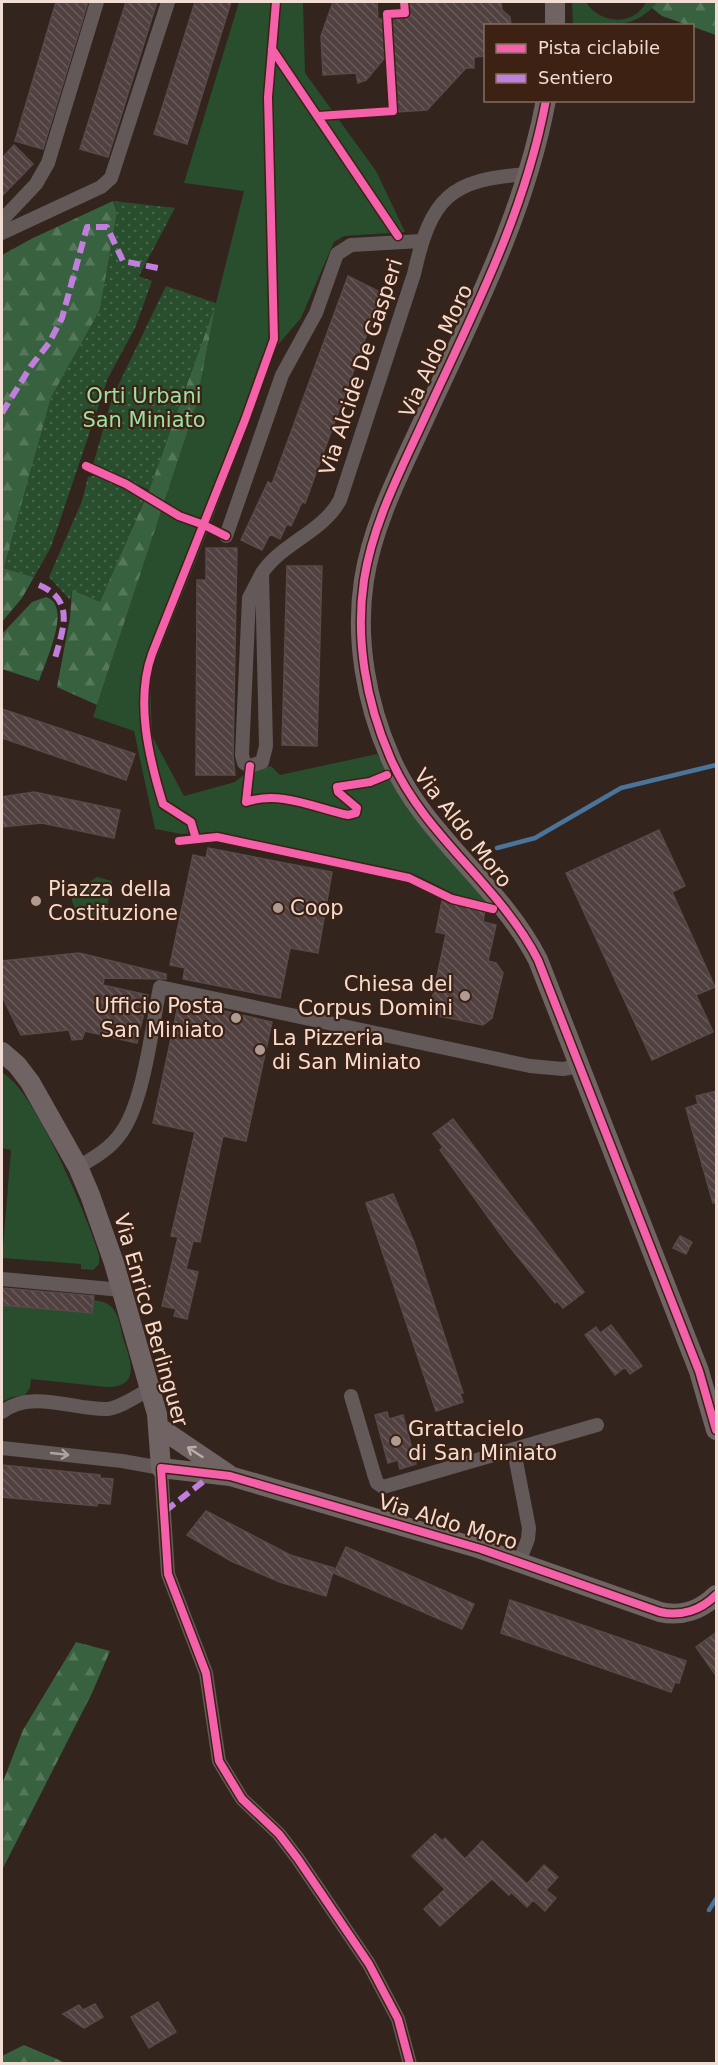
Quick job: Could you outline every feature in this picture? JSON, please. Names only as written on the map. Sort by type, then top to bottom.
[{"type":"street","points":[[2,220],[40,179],[48,163],[97,2]]},
{"type":"street","points":[[2,233],[98,188],[111,178],[168,2]]},
{"type":"street","points":[[555,2],[555,24]]},
{"type":"street","name":"Via Aldo Moro","points":[[546,102],[529,174],[503,246],[412,445],[378,527],[364,578],[361,634],[363,662],[372,705],[396,770],[419,805],[524,935],[547,980],[699,1371],[717,1430]]},
{"type":"street","name":"Via Alcide De Gasperi","points":[[262,573],[266,746],[262,762],[250,766],[244,763],[242,754],[249,598],[262,573],[280,554],[330,514],[340,500],[414,274],[421,241],[437,208],[456,191],[479,182],[529,174]]},
{"type":"street","points":[[226,536],[282,375],[318,309],[337,254],[351,245],[421,241]]},
{"type":"street","points":[[78,1167],[109,1146],[128,1123],[160,987],[530,1066],[563,1069],[579,1066]]},
{"type":"street","name":"Via Enrico Berlinguer","points":[[4,1056],[30,1082],[78,1167],[122,1290],[160,1428],[168,1574],[174,1595],[206,1673],[219,1761],[242,1799],[279,1834],[298,1859],[369,1964],[398,2019],[410,2064]]},
{"type":"street","points":[[2,1279],[122,1290]]},
{"type":"street","points":[[2,1412],[13,1405],[36,1402],[110,1409],[150,1389]]},
{"type":"street","points":[[351,1396],[377,1483],[383,1487],[514,1451],[597,1425]]},
{"type":"street","name":"Via Aldo Moro","points":[[160,1428],[230,1476]]},
{"type":"street","points":[[2,1449],[122,1461],[161,1468]]},
{"type":"street","points":[[514,1451],[529,1527],[528,1539],[519,1562]]},
{"type":"street","name":"Via Aldo Moro","points":[[161,1468],[230,1476],[519,1562],[667,1614],[692,1610],[717,1595]]},
{"type":"green space","points":[[239,2],[303,2],[305,73],[376,171],[405,232],[344,236],[334,242],[301,318],[276,347],[211,523],[153,667],[150,682],[152,736],[184,796],[235,782],[246,773],[271,766],[280,775],[377,754],[406,804],[488,903],[452,893],[418,876],[400,871],[218,832],[181,834],[155,829],[134,731],[93,717],[196,406],[216,303],[244,191],[184,183]]},
{"type":"green space","points":[[572,2],[586,2],[599,15],[616,20],[633,16],[646,2],[657,2],[639,18],[629,22],[573,24]]},
{"type":"green space","points":[[657,2],[716,2],[716,35],[694,27],[694,24],[685,24],[662,16],[652,8]]},
{"type":"green space","points":[[113,201],[117,213],[100,310],[51,398],[4,568],[34,577],[22,598],[2,622],[2,255]]},
{"type":"green space","name":"Orti Urbani San Miniato","points":[[113,201],[175,208],[139,276],[152,281],[135,328],[108,378],[51,547],[34,577],[4,568],[51,398],[100,310],[117,213]]},
{"type":"green space","name":"Orti Urbani San Miniato","points":[[166,286],[216,303],[149,490],[93,465],[112,398]]},
{"type":"green space","points":[[216,303],[196,406],[97,705],[57,687],[70,618],[72,590],[100,601],[149,490]]},
{"type":"green space","name":"Orti Urbani San Miniato","points":[[98,475],[145,498],[100,602],[72,590],[70,600],[49,577],[82,501],[88,477]]},
{"type":"green space","points":[[46,597],[54,602],[57,622],[55,635],[39,681],[2,669],[2,634],[32,602]]},
{"type":"green space","points":[[97,877],[112,881],[104,922],[91,920],[81,915],[72,901],[71,894]]},
{"type":"green space","points":[[2,1073],[15,1083],[29,1102],[44,1127],[72,1185],[99,1255],[99,1264],[93,1270],[81,1269],[81,1264],[2,1258],[11,1150],[2,1148]]},
{"type":"green space","points":[[93,1300],[110,1306],[117,1316],[131,1370],[125,1382],[118,1386],[107,1387],[31,1379],[30,1388],[24,1396],[12,1397],[2,1402],[2,1305],[92,1313]]},
{"type":"green space","points":[[76,1642],[110,1651],[92,1693],[2,1870],[2,1784],[23,1730]]},
{"type":"green space","points":[[24,2045],[66,2063],[2,2063],[2,2056]]},
{"type":"building","points":[[56,2],[88,2],[43,149],[15,141]]},
{"type":"building","points":[[126,2],[157,2],[108,157],[80,149]]},
{"type":"building","points":[[195,2],[231,2],[187,144],[154,134]]},
{"type":"building","points":[[333,2],[377,2],[378,19],[410,17],[409,2],[501,2],[502,10],[510,17],[511,24],[484,24],[484,56],[474,57],[474,68],[466,68],[427,110],[397,112],[393,48],[366,80],[358,83],[356,73],[323,75],[321,36]]},
{"type":"building","points":[[14,145],[33,164],[2,196],[2,158]]},
{"type":"building","points":[[348,276],[382,293],[305,503],[302,502],[291,526],[287,524],[280,539],[270,534],[262,550],[241,540],[268,482],[272,484]]},
{"type":"building","points":[[206,548],[237,548],[233,755],[235,775],[196,775],[197,580],[206,580]]},
{"type":"building","points":[[287,566],[322,566],[317,746],[282,745]]},
{"type":"building","points":[[2,709],[135,754],[126,780],[2,738]]},
{"type":"building","points":[[34,792],[120,810],[114,838],[42,823],[2,827],[2,797]]},
{"type":"building","points":[[659,830],[685,886],[672,892],[715,987],[696,995],[713,1032],[652,1060],[566,873]]},
{"type":"building","points":[[208,848],[332,872],[318,953],[290,948],[280,998],[183,979],[185,968],[170,965],[193,855],[206,858]]},
{"type":"building","name":"Chiesa del Corpus Domini","points":[[442,901],[485,910],[483,922],[496,925],[488,961],[496,963],[503,973],[492,1018],[483,1025],[429,1014],[446,934],[436,932]]},
{"type":"building","points":[[79,953],[166,974],[166,979],[104,978],[103,985],[148,995],[137,1043],[85,1031],[82,1039],[72,1040],[69,1030],[21,1035],[2,996],[2,961]]},
{"type":"building","points":[[179,1001],[272,1022],[246,1141],[223,1136],[200,1242],[193,1241],[186,1269],[198,1272],[187,1319],[174,1316],[176,1309],[162,1306],[178,1237],[171,1236],[195,1132],[153,1123]]},
{"type":"building","points":[[717,1091],[717,1203],[713,1203],[686,1108],[698,1104],[696,1096]]},
{"type":"building","points":[[453,1119],[584,1292],[563,1308],[557,1301],[555,1303],[506,1242],[440,1150],[443,1147],[433,1134]]},
{"type":"building","points":[[393,1194],[414,1242],[463,1393],[460,1393],[463,1402],[436,1411],[366,1203]]},
{"type":"building","points":[[680,1236],[692,1242],[686,1254],[673,1248]]},
{"type":"building","points":[[2,1288],[94,1296],[92,1313],[2,1305]]},
{"type":"building","points":[[611,1325],[642,1366],[630,1374],[625,1367],[615,1375],[585,1335],[596,1327],[600,1333]]},
{"type":"building","name":"Grattacielo di San Miniato","points":[[387,1412],[389,1419],[403,1415],[416,1464],[400,1469],[398,1460],[388,1463],[375,1415]]},
{"type":"building","points":[[2,1465],[100,1475],[100,1478],[113,1479],[110,1504],[97,1503],[97,1506],[2,1497]]},
{"type":"building","points":[[206,1511],[290,1555],[334,1568],[326,1596],[280,1582],[231,1561],[187,1535]]},
{"type":"building","points":[[346,1547],[474,1604],[462,1629],[334,1573]]},
{"type":"building","points":[[510,1600],[686,1661],[679,1683],[675,1682],[671,1692],[501,1633]]},
{"type":"building","points":[[717,1632],[717,1677],[696,1647]]},
{"type":"building","points":[[435,1834],[442,1841],[445,1838],[465,1859],[482,1841],[527,1884],[544,1865],[558,1877],[546,1890],[556,1898],[545,1911],[533,1900],[527,1907],[511,1892],[509,1895],[492,1879],[440,1926],[424,1909],[445,1889],[412,1856]]},
{"type":"building","points":[[158,2002],[176,2032],[149,2048],[131,2017]]},
{"type":"building","points":[[95,2004],[103,2017],[84,2028],[63,2014],[79,2005],[83,2010]]},
{"type":"waterway","points":[[497,848],[535,838],[621,788],[716,765]]},
{"type":"waterway","points":[[709,1910],[716,1899]]},
{"type":"marked path","points":[[2,413],[31,366],[49,343],[62,318],[87,227],[107,227],[123,261],[163,269]]},
{"type":"marked path","points":[[39,585],[51,592],[63,608],[63,628],[54,662]]},
{"type":"marked path","points":[[165,1511],[204,1481]]},
{"type":"cycle path","points":[[196,839],[191,822],[163,804],[149,749],[144,710],[145,691],[152,654],[245,420],[274,339],[268,97],[276,2]]},
{"type":"cycle path","points":[[318,116],[393,111],[387,14],[405,13],[404,2]]},
{"type":"cycle path","points":[[272,49],[398,236]]},
{"type":"cycle path","points":[[546,102],[525,183],[496,262],[381,516],[364,580],[362,647],[375,714],[390,757],[404,785],[441,836],[503,908],[522,933],[538,960],[699,1371],[716,1430]]},
{"type":"cycle path","points":[[86,466],[126,484],[179,516],[226,536]]},
{"type":"cycle path","points":[[250,766],[246,802],[259,799],[285,799],[348,815],[356,813],[357,808],[338,792],[337,787],[370,782],[387,775]]},
{"type":"cycle path","points":[[179,841],[217,837],[409,878],[452,899],[493,909]]},
{"type":"cycle path","points":[[410,2064],[398,2019],[369,1964],[298,1859],[279,1834],[242,1799],[219,1761],[206,1673],[168,1574],[161,1468],[230,1476],[481,1549],[660,1612],[676,1614],[690,1611],[704,1605],[716,1595]]},
{"type":"place","name":"Piazza della Costituzione","points":[[36,901]]},
{"type":"place","name":"Coop","points":[[278,908]]},
{"type":"place","name":"Chiesa del Corpus Domini","points":[[465,996]]},
{"type":"place","name":"Ufficio Posta San Miniato","points":[[236,1018]]},
{"type":"place","name":"La Pizzeria di San Miniato","points":[[260,1050]]},
{"type":"place","name":"Grattacielo di San Miniato","points":[[396,1441]]}]
